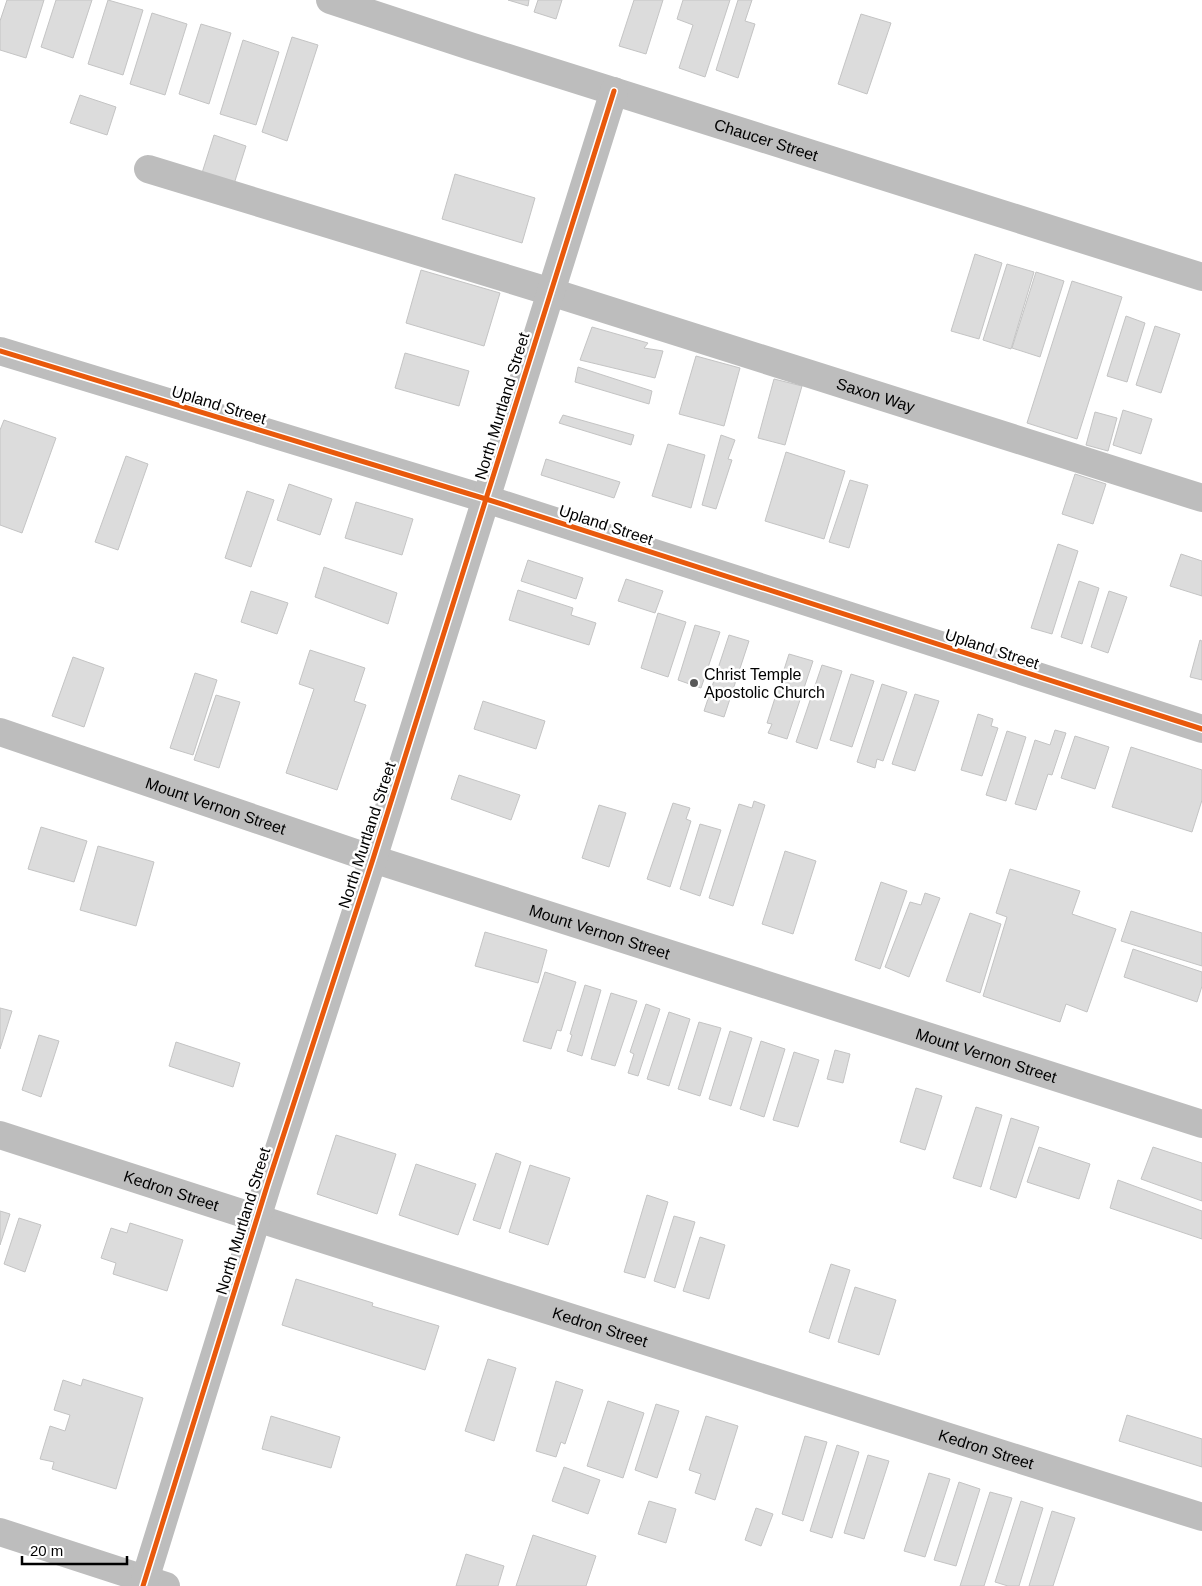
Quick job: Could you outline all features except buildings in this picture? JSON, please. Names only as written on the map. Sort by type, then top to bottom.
[{"type":"street","name":"Chaucer Street","points":[[330,0],[1202,277]]},
{"type":"street","name":"North Murtland Street","points":[[151,1584],[257,1218],[373,859],[614,91]]},
{"type":"street","name":"Saxon Way","points":[[148,169],[551,292],[1202,498]]},
{"type":"street","name":"Upland Street","points":[[0,351],[486,499],[1202,729]]},
{"type":"street","name":"Mount Vernon Street","points":[[0,732],[373,859],[1202,1124]]},
{"type":"street","name":"Kedron Street","points":[[0,1135],[1202,1517]]},
{"type":"street","points":[[0,1532],[151,1584]]},
{"type":"cycle path","points":[[143,1586],[267,1186],[373,859],[614,91]]},
{"type":"cycle path","points":[[0,351],[486,499],[1202,729]]},
{"type":"place","name":"Christ Temple Apostolic Church","points":[[694,683]]}]
